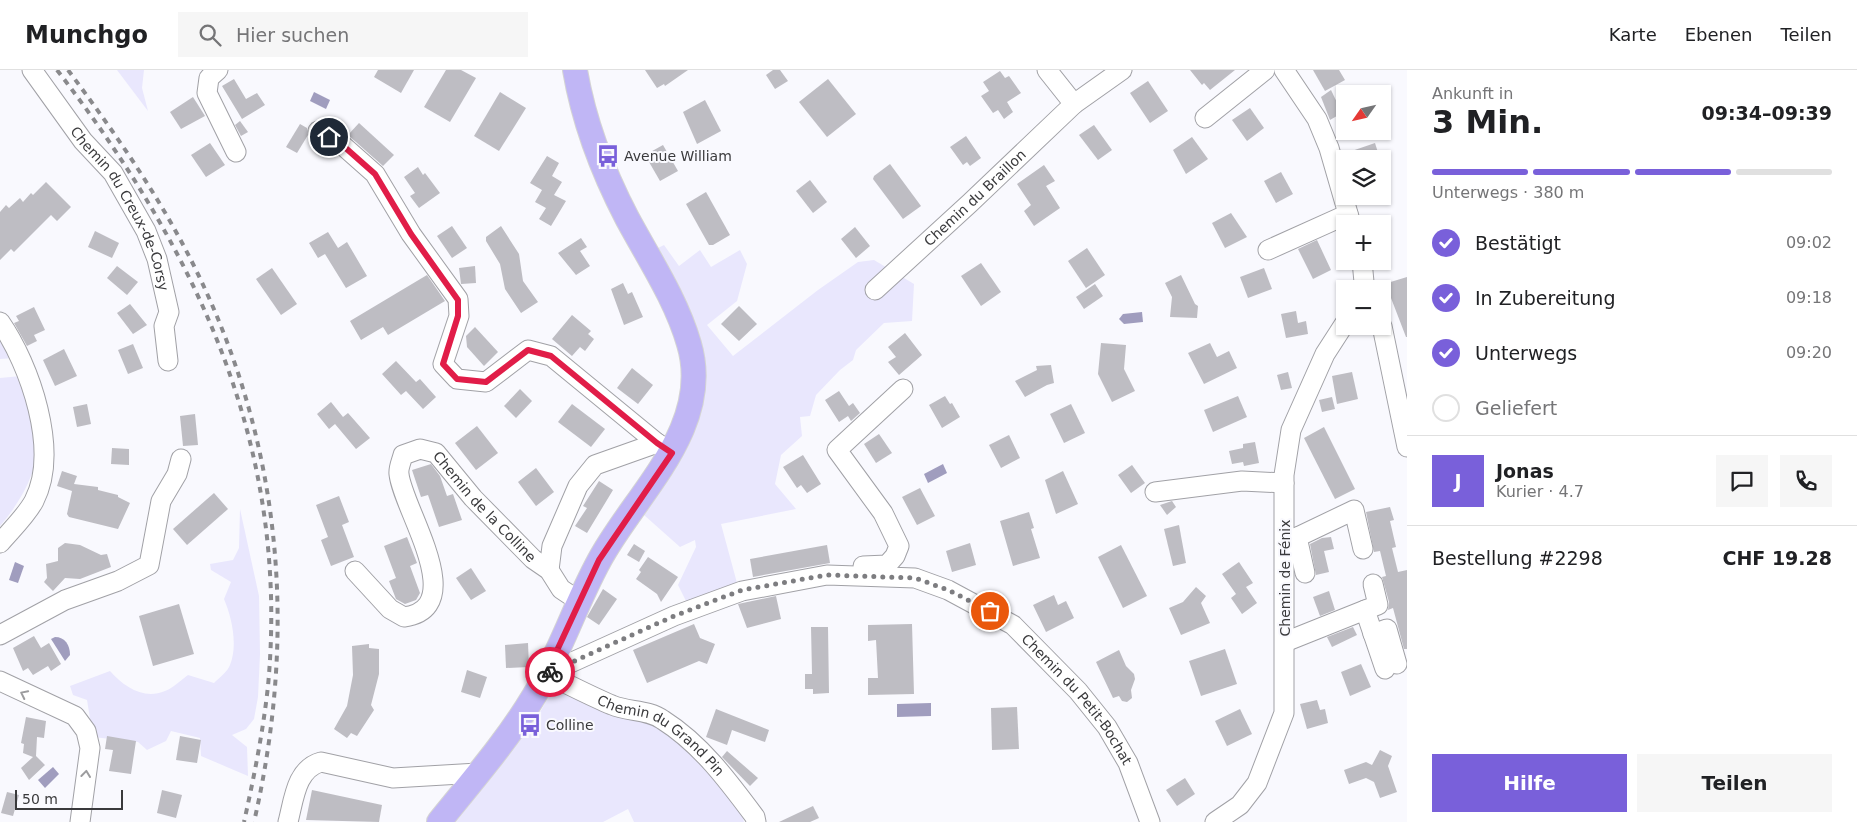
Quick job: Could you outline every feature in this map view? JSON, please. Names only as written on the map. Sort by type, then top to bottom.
[{"type":"main road","points":[[439,822],[521,717],[546,674],[599,560],[690,406],[693,379],[690,346],[674,304],[618,200],[595,150],[584,117],[575,70]]},
{"type":"street","name":"Chemin du Creux-de-Corsy","points":[[32,70],[83,141],[113,173],[146,231],[157,259],[169,312],[164,326],[168,361]]},
{"type":"street","points":[[218,70],[209,78],[207,92],[236,152]]},
{"type":"street","points":[[1047,70],[1074,104]]},
{"type":"street","name":"Chemin du Braillon","points":[[875,290],[970,204],[1074,104],[1122,70]]},
{"type":"street","points":[[1205,118],[1265,70]]},
{"type":"street","points":[[1284,70],[1317,118],[1329,148],[1348,215]]},
{"type":"street","points":[[318,132],[340,143],[375,174],[411,234],[458,300],[458,316],[443,364],[457,379],[486,382],[528,350],[551,356],[664,448]]},
{"type":"street","points":[[1268,250],[1336,224]]},
{"type":"street","points":[[0,322],[21,361],[38,404],[44,441],[42,472],[34,500],[0,542]]},
{"type":"street","name":"Chemin de Fénix","points":[[1215,822],[1240,805],[1257,783],[1284,713],[1285,642],[1291,540],[1284,483],[1290,430],[1325,354],[1337,335]]},
{"type":"street","points":[[1384,335],[1407,447]]},
{"type":"street","points":[[844,575],[851,566],[886,564],[895,556],[899,546],[883,513],[837,450],[903,389]]},
{"type":"street","name":"Chemin de la Colline","points":[[549,570],[552,546],[578,486],[595,464],[664,448]]},
{"type":"street","name":"Chemin de la Colline","points":[[355,571],[390,609],[404,617],[422,612],[430,602],[433,590],[433,572],[398,473],[403,455],[420,449],[436,454],[473,498],[533,559],[549,570],[561,589],[579,601]]},
{"type":"street","points":[[0,634],[65,600],[118,581],[150,565],[161,501],[177,474],[181,459]]},
{"type":"street","points":[[1155,492],[1242,481],[1284,483]]},
{"type":"street","points":[[1305,573],[1291,540],[1354,510],[1364,549]]},
{"type":"street","name":"Chemin du Petit-Bochat","points":[[546,674],[674,616],[742,590],[827,575],[915,578],[956,594],[1013,625],[1078,691],[1107,727],[1128,763],[1150,822]]},
{"type":"street","points":[[1285,642],[1378,605],[1372,584]]},
{"type":"street","points":[[1365,610],[1373,634],[1391,666]]},
{"type":"street","name":"Chemin du Grand Pin","points":[[546,674],[614,706],[641,711],[662,719],[694,745],[724,776],[756,822]]},
{"type":"street","points":[[0,682],[74,716],[86,731],[90,748],[80,822]]},
{"type":"street","points":[[288,822],[302,774],[310,765],[321,762],[393,778],[478,772]]},
{"type":"shaded area","points":[[117,70],[144,70],[142,88],[148,111]]},
{"type":"shaded area","points":[[314,92],[330,100],[326,109],[310,101]]},
{"type":"shaded area","points":[[664,245],[679,266],[700,250],[711,267],[740,250],[747,264],[737,301],[707,325],[733,356],[818,290],[858,262],[874,260],[914,284],[912,321],[884,323],[856,350],[853,360],[840,370],[816,395],[810,416],[800,417],[802,436],[781,455],[775,484],[796,509],[721,524],[737,583],[687,603],[678,585],[696,547],[695,540],[680,547],[644,515],[675,469],[691,431],[700,402],[656,249]]},
{"type":"shaded area","points":[[1142,312],[1143,322],[1124,324],[1119,319],[1123,314]]},
{"type":"shaded area","points":[[0,333],[15,358],[0,359]]},
{"type":"shaded area","points":[[21,376],[34,423],[37,451],[32,474],[27,486],[0,526],[0,378]]},
{"type":"shaded area","points":[[943,464],[947,473],[928,483],[924,474]]},
{"type":"shaded area","points":[[240,509],[259,596],[260,654],[258,697],[254,719],[246,729],[232,735],[247,747],[248,776],[201,756],[200,738],[171,731],[166,741],[147,750],[138,742],[93,737],[87,700],[73,695],[70,686],[110,671],[128,687],[150,694],[171,688],[188,675],[214,683],[229,667],[234,649],[234,640],[232,623],[224,599],[231,582],[211,570],[210,564],[233,560],[239,548]]},
{"type":"shaded area","points":[[15,562],[24,566],[18,583],[9,580]]},
{"type":"shaded area","points":[[55,637],[62,638],[68,645],[70,655],[65,661],[51,639]]},
{"type":"shaded area","points":[[554,687],[625,711],[658,726],[687,750],[718,782],[731,798],[744,822],[634,822],[628,809],[603,822],[454,822],[539,714]]},
{"type":"shaded area","points":[[931,703],[931,716],[897,717],[897,704]]},
{"type":"shaded area","points":[[53,767],[59,774],[45,788],[38,780]]},
{"type":"building","points":[[378,70],[414,70],[401,93],[374,77]]},
{"type":"building","points":[[446,70],[461,70],[476,78],[450,122],[424,107]]},
{"type":"building","points":[[645,70],[688,70],[665,86],[664,84],[657,88]]},
{"type":"building","points":[[773,70],[780,70],[788,81],[775,89],[766,75]]},
{"type":"building","points":[[1190,70],[1235,70],[1210,90],[1204,83],[1202,85]]},
{"type":"building","points":[[1313,70],[1339,70],[1345,80],[1325,91]]},
{"type":"building","points":[[1000,71],[1005,78],[1009,76],[1021,93],[1007,102],[1013,112],[1004,119],[998,110],[993,113],[981,96],[989,91],[983,82]]},
{"type":"building","points":[[234,79],[246,99],[257,93],[265,105],[242,119],[222,86]]},
{"type":"building","points":[[828,79],[856,114],[827,137],[799,102]]},
{"type":"building","points":[[1148,81],[1168,111],[1150,123],[1130,93]]},
{"type":"building","points":[[1331,90],[1336,100],[1336,116],[1330,120],[1321,97]]},
{"type":"building","points":[[500,92],[526,108],[499,151],[474,136]]},
{"type":"building","points":[[193,97],[205,116],[181,129],[170,112]]},
{"type":"building","points":[[705,100],[721,131],[697,144],[683,112]]},
{"type":"building","points":[[1250,108],[1264,128],[1247,141],[1232,120]]},
{"type":"building","points":[[240,121],[248,132],[241,136],[235,125]]},
{"type":"building","points":[[359,123],[394,155],[383,166],[348,135]]},
{"type":"building","points":[[300,124],[307,128],[308,135],[297,153],[286,147]]},
{"type":"building","points":[[1094,125],[1112,150],[1098,160],[1079,135]]},
{"type":"building","points":[[966,136],[981,158],[970,166],[967,162],[963,165],[950,147]]},
{"type":"building","points":[[1192,137],[1208,159],[1186,174],[1173,150]]},
{"type":"building","points":[[210,143],[225,165],[206,177],[191,155]]},
{"type":"building","points":[[1375,143],[1377,150],[1355,150]]},
{"type":"building","points":[[663,145],[678,171],[660,181],[645,155]]},
{"type":"building","points":[[547,156],[559,163],[552,176],[562,182],[554,195],[566,201],[551,226],[539,219],[546,208],[535,202],[542,190],[530,183]]},
{"type":"building","points":[[890,164],[921,206],[903,219],[873,179],[874,176]]},
{"type":"building","points":[[1044,165],[1055,181],[1046,186],[1060,208],[1034,226],[1024,211],[1031,205],[1017,184]]},
{"type":"building","points":[[418,167],[440,193],[419,208],[410,196],[415,193],[404,177]]},
{"type":"building","points":[[1281,172],[1293,194],[1276,203],[1264,181]]},
{"type":"building","points":[[810,180],[827,202],[813,213],[796,191]]},
{"type":"building","points":[[46,182],[71,207],[57,221],[51,215],[14,252],[11,249],[0,260],[0,212],[6,205],[9,208],[20,198],[23,202],[31,193],[33,195]]},
{"type":"building","points":[[706,192],[730,235],[713,245],[709,245],[686,204]]},
{"type":"building","points":[[1231,213],[1247,237],[1225,248],[1212,223]]},
{"type":"building","points":[[452,226],[467,248],[452,258],[437,236]]},
{"type":"building","points":[[501,226],[519,254],[523,281],[538,302],[521,313],[505,289],[500,264],[486,241],[486,237]]},
{"type":"building","points":[[855,227],[870,246],[856,258],[841,239]]},
{"type":"building","points":[[95,231],[119,243],[112,258],[88,247]]},
{"type":"building","points":[[328,232],[338,248],[347,242],[367,276],[346,288],[325,254],[318,258],[309,243]]},
{"type":"building","points":[[581,238],[587,247],[580,251],[590,266],[576,275],[558,253]]},
{"type":"building","points":[[1317,240],[1331,270],[1313,279],[1298,249]]},
{"type":"building","points":[[1087,248],[1105,275],[1086,288],[1068,261]]},
{"type":"building","points":[[981,263],[1001,292],[981,306],[961,276]]},
{"type":"building","points":[[117,266],[138,282],[127,295],[107,278]]},
{"type":"building","points":[[475,266],[476,283],[461,284],[459,268]]},
{"type":"building","points":[[272,268],[297,304],[281,315],[256,279]]},
{"type":"building","points":[[1264,268],[1272,289],[1248,298],[1240,277]]},
{"type":"building","points":[[427,275],[445,301],[388,335],[383,327],[361,340],[350,321]]},
{"type":"building","points":[[1181,275],[1195,304],[1198,306],[1197,318],[1170,317],[1172,297],[1165,283]]},
{"type":"building","points":[[1407,277],[1407,337],[1391,298],[1391,282]]},
{"type":"building","points":[[623,283],[628,294],[632,292],[643,317],[624,325],[611,289]]},
{"type":"building","points":[[1095,284],[1103,296],[1084,309],[1076,297]]},
{"type":"building","points":[[130,304],[147,325],[133,334],[117,313]]},
{"type":"building","points":[[739,306],[757,324],[739,341],[721,324]]},
{"type":"building","points":[[34,307],[45,330],[34,335],[37,341],[27,346],[14,323],[19,321],[16,316]]},
{"type":"building","points":[[1296,311],[1298,323],[1306,321],[1308,334],[1286,338],[1281,314]]},
{"type":"building","points":[[572,315],[591,331],[588,334],[594,339],[585,351],[580,347],[572,356],[552,339]]},
{"type":"building","points":[[475,327],[498,352],[484,366],[467,347],[466,336]]},
{"type":"building","points":[[905,333],[922,355],[899,375],[888,362],[896,357],[888,347]]},
{"type":"building","points":[[1101,343],[1126,345],[1124,369],[1135,391],[1112,402],[1098,374]]},
{"type":"building","points":[[1210,343],[1217,357],[1229,351],[1237,368],[1204,384],[1188,353]]},
{"type":"building","points":[[133,344],[143,368],[128,374],[118,350]]},
{"type":"building","points":[[64,349],[77,376],[55,386],[43,360]]},
{"type":"building","points":[[396,361],[416,382],[420,379],[436,397],[423,409],[406,391],[401,395],[382,374]]},
{"type":"building","points":[[1051,365],[1054,383],[1025,397],[1015,381],[1037,370],[1036,366]]},
{"type":"building","points":[[632,368],[653,385],[638,404],[617,388]]},
{"type":"building","points":[[1288,372],[1292,388],[1281,390],[1277,375]]},
{"type":"building","points":[[1352,372],[1358,399],[1337,404],[1332,376]]},
{"type":"building","points":[[520,389],[532,401],[516,418],[504,406]]},
{"type":"building","points":[[839,391],[849,406],[853,403],[860,413],[851,421],[848,416],[839,422],[825,400]]},
{"type":"building","points":[[945,396],[950,404],[952,403],[960,417],[942,428],[929,405]]},
{"type":"building","points":[[1238,396],[1247,417],[1213,432],[1204,410]]},
{"type":"building","points":[[1332,397],[1335,409],[1322,412],[1319,400]]},
{"type":"building","points":[[331,402],[343,417],[348,413],[370,438],[356,449],[335,424],[329,429],[317,414]]},
{"type":"building","points":[[87,404],[91,424],[77,427],[73,407]]},
{"type":"building","points":[[572,404],[605,429],[591,447],[558,422]]},
{"type":"building","points":[[1071,404],[1085,433],[1064,443],[1050,414]]},
{"type":"building","points":[[195,414],[198,445],[183,446],[180,416]]},
{"type":"building","points":[[477,426],[498,453],[476,470],[455,443]]},
{"type":"building","points":[[1324,427],[1355,489],[1335,499],[1304,438]]},
{"type":"building","points":[[879,434],[892,453],[876,463],[864,444]]},
{"type":"building","points":[[1009,435],[1020,458],[1001,468],[989,445]]},
{"type":"building","points":[[1255,442],[1259,463],[1244,466],[1243,462],[1232,464],[1229,451],[1243,448],[1243,444]]},
{"type":"building","points":[[112,448],[129,449],[129,465],[111,464]]},
{"type":"building","points":[[803,455],[821,484],[807,493],[801,485],[797,488],[783,467]]},
{"type":"building","points":[[431,464],[440,476],[447,496],[453,494],[462,520],[439,527],[428,495],[421,497],[412,470]]},
{"type":"building","points":[[1132,465],[1145,483],[1131,493],[1118,475]]},
{"type":"building","points":[[536,468],[554,492],[536,506],[518,482]]},
{"type":"building","points":[[62,471],[77,476],[74,484],[98,487],[98,490],[118,495],[118,497],[130,503],[118,529],[69,517],[67,514],[72,491],[57,486]]},
{"type":"building","points":[[1063,471],[1078,504],[1056,514],[1045,480]]},
{"type":"building","points":[[599,481],[613,490],[587,533],[575,526],[587,508],[583,506]]},
{"type":"building","points":[[920,488],[935,516],[917,525],[902,497]]},
{"type":"building","points":[[214,493],[228,509],[187,545],[173,529]]},
{"type":"building","points":[[339,496],[349,522],[342,525],[354,557],[331,566],[321,540],[328,537],[316,505]]},
{"type":"building","points":[[1172,501],[1176,507],[1167,515],[1160,505]]},
{"type":"building","points":[[1390,507],[1394,520],[1390,521],[1396,547],[1392,548],[1398,572],[1407,570],[1407,649],[1404,649],[1393,608],[1388,610],[1389,602],[1382,577],[1386,576],[1380,551],[1374,552],[1366,512]]},
{"type":"building","points":[[1029,512],[1034,528],[1031,529],[1040,558],[1013,566],[1000,521]]},
{"type":"building","points":[[1179,525],[1186,563],[1173,566],[1164,529]]},
{"type":"building","points":[[407,537],[417,563],[410,566],[420,593],[416,600],[405,604],[396,599],[389,581],[396,578],[384,546]]},
{"type":"building","points":[[1331,537],[1334,549],[1324,551],[1329,572],[1316,575],[1310,544],[1322,538]]},
{"type":"building","points":[[65,543],[80,545],[101,555],[107,554],[111,567],[80,579],[65,578],[53,591],[44,582],[47,578],[46,564],[58,561],[58,548]]},
{"type":"building","points":[[970,543],[976,565],[952,572],[946,551]]},
{"type":"building","points":[[634,544],[645,551],[639,562],[627,555]]},
{"type":"building","points":[[827,545],[830,563],[753,577],[750,559]]},
{"type":"building","points":[[1121,545],[1147,596],[1123,608],[1098,557]]},
{"type":"building","points":[[648,557],[678,577],[661,602],[657,594],[636,579],[641,572],[639,570]]},
{"type":"building","points":[[1239,562],[1253,583],[1246,587],[1257,603],[1242,614],[1231,598],[1236,594],[1222,574]]},
{"type":"building","points":[[471,568],[486,591],[471,600],[456,578]]},
{"type":"building","points":[[1196,587],[1206,596],[1201,603],[1210,623],[1181,635],[1169,608],[1183,602]]},
{"type":"building","points":[[603,589],[617,599],[599,625],[587,617]]},
{"type":"building","points":[[1329,591],[1335,610],[1320,616],[1313,597]]},
{"type":"building","points":[[1054,595],[1058,605],[1066,601],[1074,618],[1046,632],[1033,605]]},
{"type":"building","points":[[776,596],[781,619],[747,628],[738,604]]},
{"type":"building","points":[[179,604],[194,654],[153,666],[139,616]]},
{"type":"building","points":[[694,624],[700,638],[715,644],[707,664],[699,661],[647,683],[633,650]]},
{"type":"building","points":[[912,624],[914,694],[868,695],[868,678],[878,678],[876,640],[868,641],[868,625]]},
{"type":"building","points":[[811,627],[828,627],[829,693],[813,694],[813,689],[805,689],[805,674],[812,674]]},
{"type":"building","points":[[1353,627],[1357,635],[1332,647],[1327,637]]},
{"type":"building","points":[[34,636],[41,648],[49,643],[61,664],[51,671],[48,666],[33,675],[28,668],[23,671],[13,648]]},
{"type":"building","points":[[528,643],[529,667],[506,668],[505,645]]},
{"type":"building","points":[[369,644],[369,648],[379,649],[379,674],[371,705],[374,710],[357,736],[351,733],[347,738],[334,729],[347,706],[353,675],[352,646]]},
{"type":"building","points":[[1225,649],[1237,684],[1201,696],[1189,661]]},
{"type":"building","points":[[1119,650],[1126,666],[1134,674],[1135,679],[1131,690],[1132,698],[1127,702],[1122,701],[1119,696],[1113,698],[1096,662]]},
{"type":"building","points":[[1361,664],[1371,687],[1350,696],[1341,672]]},
{"type":"building","points":[[467,670],[487,677],[480,698],[461,692]]},
{"type":"building","points":[[1317,700],[1320,710],[1325,709],[1328,723],[1307,729],[1300,704]]},
{"type":"building","points":[[1017,707],[1019,749],[992,750],[991,708]]},
{"type":"building","points":[[716,709],[769,730],[765,742],[732,730],[727,745],[706,737]]},
{"type":"building","points":[[1240,709],[1252,734],[1227,746],[1215,721]]},
{"type":"building","points":[[26,717],[46,721],[44,738],[37,737],[36,756],[45,765],[29,780],[21,768],[33,757],[23,753],[24,744],[21,743]]},
{"type":"building","points":[[107,736],[136,741],[131,774],[109,771],[113,750],[105,749]]},
{"type":"building","points":[[180,736],[201,740],[197,763],[176,760]]},
{"type":"building","points":[[1380,750],[1392,756],[1388,766],[1397,792],[1380,798],[1374,782],[1366,778],[1349,784],[1344,770],[1366,762],[1372,765]]},
{"type":"building","points":[[727,751],[758,778],[750,786],[722,757]]},
{"type":"building","points":[[1185,778],[1195,794],[1177,806],[1166,790]]},
{"type":"building","points":[[162,790],[182,795],[176,818],[157,813]]},
{"type":"building","points":[[312,790],[382,805],[379,822],[306,820]]},
{"type":"building","points":[[7,792],[19,795],[13,816],[1,813]]},
{"type":"building","points":[[813,806],[819,818],[810,822],[779,822]]},
{"type":"railway","points":[[57,70],[108,140],[153,211],[192,283],[224,358],[248,435],[264,516],[271,599],[266,703],[244,822]]},
{"type":"railway","points":[[68,70],[132,160],[162,207],[189,256],[220,324],[244,393],[262,463],[273,533],[277,604],[276,676],[268,749],[254,822]]},
{"type":"way so far","points":[[550,672],[674,616],[742,590],[827,575],[915,578],[948,590],[990,611]]},
{"type":"place","name":"Avenue William","points":[[608,156]]},
{"type":"place","name":"Colline","points":[[530,725]]},
{"type":"route","points":[[329,137],[340,143],[375,174],[411,234],[458,300],[458,316],[443,364],[457,379],[486,382],[528,350],[551,356],[657,443],[672,453],[599,560],[546,674],[550,672]]}]
